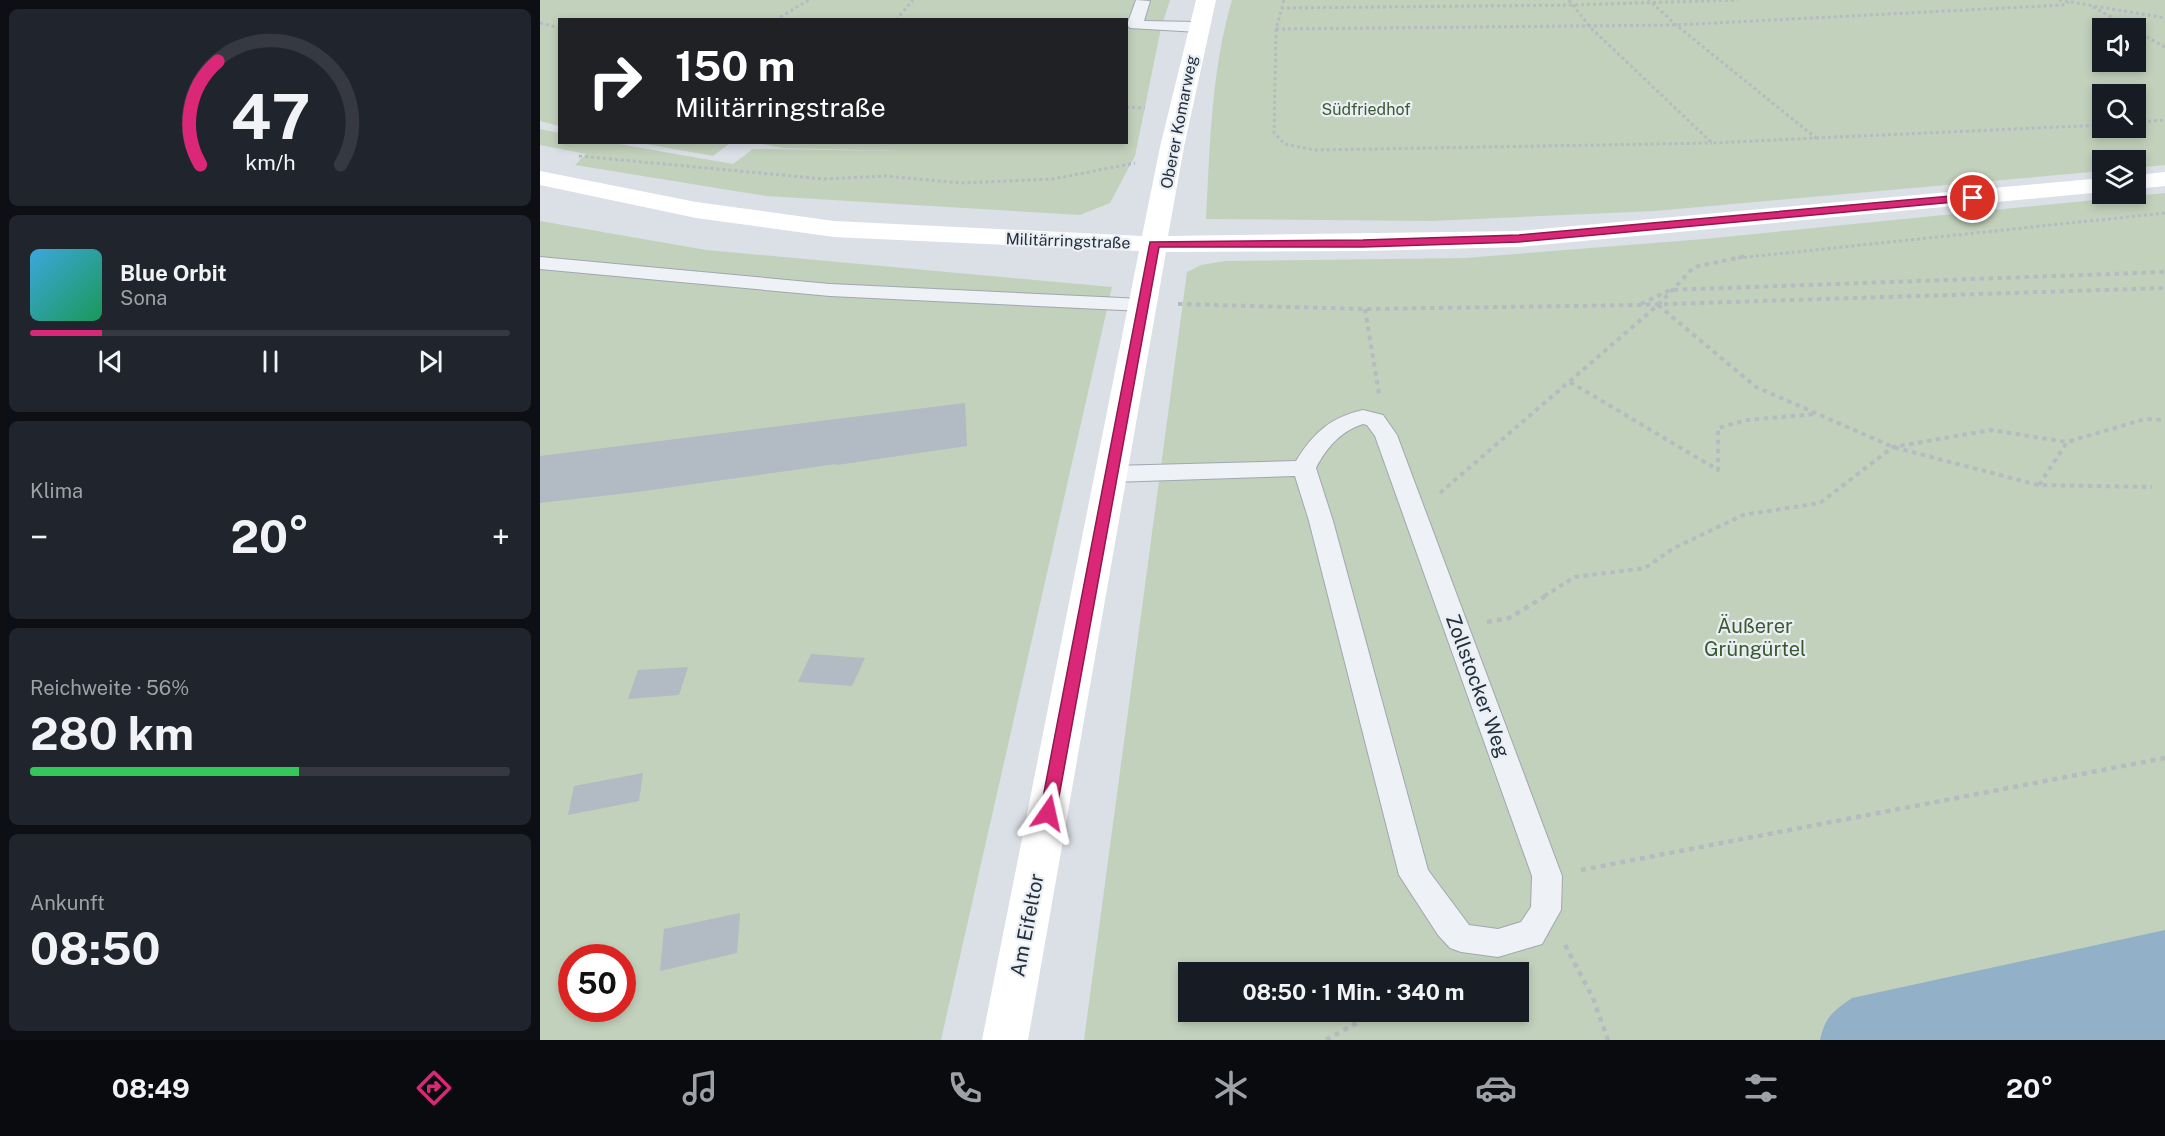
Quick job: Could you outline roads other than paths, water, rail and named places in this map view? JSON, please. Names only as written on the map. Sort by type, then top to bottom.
[{"type":"main road","name":"Oberer Komarweg","points":[[1154,244],[1198,27],[1206,0]]},
{"type":"main road","name":"Militärringstraße","points":[[540,178],[696,210],[834,229],[1072,242],[1154,244],[1363,243],[1519,238],[2092,186]]},
{"type":"main road","points":[[2146,181],[2165,179]]},
{"type":"main road","name":"Am Eifeltor","points":[[1005,1040],[1154,244]]},
{"type":"lane","points":[[1143,1],[1135,25],[1198,27]]},
{"type":"lane","points":[[540,264],[830,290],[1143,305]]},
{"type":"lane","name":"Zollstocker Weg","points":[[1363,417],[1375,420],[1386,435],[1547,876],[1546,910],[1531,934],[1498,944],[1461,938],[1449,925],[1414,875],[1321,521],[1304,468],[1312,451],[1348,420],[1363,417]]},
{"type":"lane","points":[[1112,474],[1304,468]]},
{"type":"water","points":[[2165,930],[2165,1040],[1820,1040],[1824,1026],[1831,1015],[1852,998]]},
{"type":"park label","name":"Südfriedhof","points":[[1366,109]]},
{"type":"park label","name":"Äußerer Grüngürtel","points":[[1755,638]]}]
